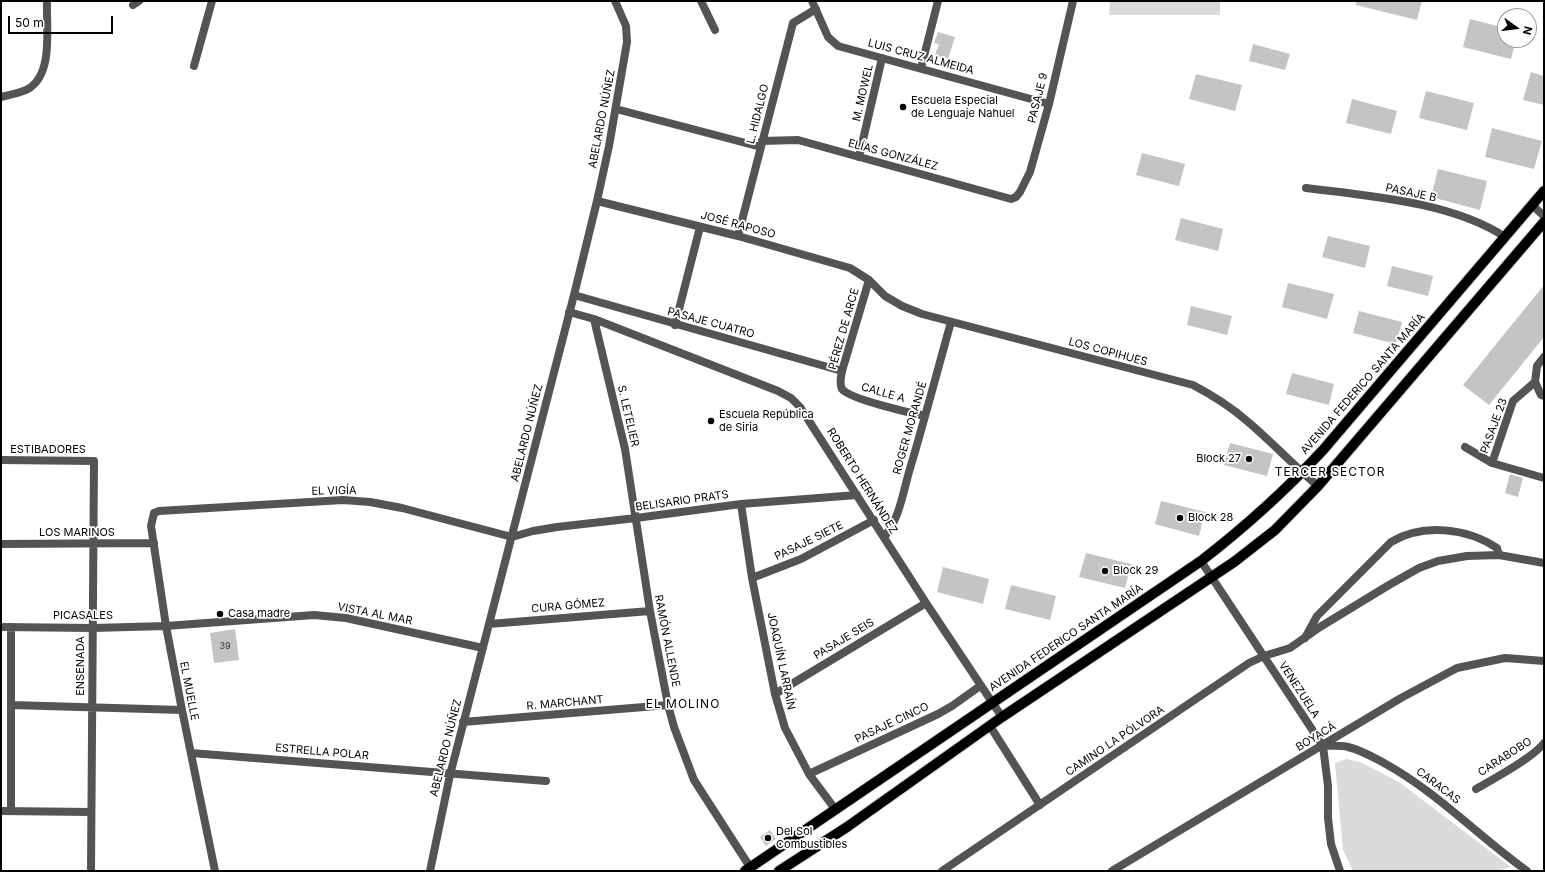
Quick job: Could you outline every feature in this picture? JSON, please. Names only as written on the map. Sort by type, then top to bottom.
[{"type":"main road","name":"AVENIDA FEDERICO SANTA MARÍA","points":[[748,869],[1201,561],[1258,515],[1302,472],[1544,191]]},
{"type":"main road","points":[[779,871],[847,827],[1002,717],[1255,547],[1275,530],[1318,486],[1544,222]]},
{"type":"street","points":[[1,97],[29,88],[38,80],[44,71],[47,48],[46,1]]},
{"type":"street","points":[[194,66],[212,1]]},
{"type":"street","name":"ABELARDO NÚÑEZ","points":[[430,871],[450,775],[463,722],[574,295],[609,146],[627,42],[626,26],[615,1]]},
{"type":"street","points":[[701,1],[715,30]]},
{"type":"street","name":"LUIS CRUZ ALMEIDA","points":[[812,1],[828,37],[838,46],[1049,104]]},
{"type":"street","points":[[922,68],[938,1]]},
{"type":"street","name":"PASAJE 9","points":[[1016,197],[1024,186],[1030,172],[1049,104],[1072,1]]},
{"type":"street","name":"L. HIDALGO","points":[[738,236],[793,23],[816,9]]},
{"type":"street","name":"M. MOWEL","points":[[859,157],[882,58]]},
{"type":"street","name":"ELÍAS GONZÁLEZ","points":[[616,109],[762,144],[798,140],[1011,199],[1016,197]]},
{"type":"street","name":"PASAJE B","points":[[1306,188],[1393,199],[1456,214],[1492,228],[1505,237]]},
{"type":"street","name":"JOSÉ RAPOSO","points":[[597,201],[738,236],[850,268],[869,280]]},
{"type":"street","points":[[1532,205],[1544,216]]},
{"type":"street","points":[[675,325],[700,227]]},
{"type":"street","name":"LOS COPIHUES","points":[[869,280],[885,296],[902,306],[922,314],[1193,385],[1211,394],[1247,420],[1318,486]]},
{"type":"street","name":"PÉREZ DE ARCE","points":[[840,383],[842,371],[869,280]]},
{"type":"street","name":"PASAJE CUATRO","points":[[574,295],[675,325],[842,371]]},
{"type":"street","name":"ROBERTO HERNÁNDEZ","points":[[569,312],[594,320],[778,391],[791,398],[808,417],[926,603],[1002,717]]},
{"type":"street","name":"S. LETELIER","points":[[594,320],[625,449],[636,518]]},
{"type":"street","name":"ROGER MORANDÉ","points":[[884,537],[890,531],[894,521],[951,322]]},
{"type":"street","points":[[1544,357],[1537,366],[1535,382],[1541,395],[1544,396]]},
{"type":"street","name":"PASAJE 23","points":[[1492,463],[1512,401],[1535,382]]},
{"type":"street","name":"CALLE A","points":[[840,383],[842,389],[847,394],[857,398],[925,416]]},
{"type":"street","points":[[1465,447],[1492,463],[1544,478]]},
{"type":"street","name":"ESTIBADORES","points":[[1,460],[94,461]]},
{"type":"street","name":"ENSENADA","points":[[91,871],[94,461]]},
{"type":"street","name":"BELISARIO PRATS","points":[[512,537],[533,531],[557,527],[742,504],[857,495]]},
{"type":"street","name":"EL VIGÍA","points":[[154,513],[159,511],[343,500],[370,502],[402,508],[512,537]]},
{"type":"street","name":"JOAQUÍN LARRAÍN","points":[[742,504],[752,578],[774,694],[785,728],[809,774],[835,809]]},
{"type":"street","name":"EL MUELLE","points":[[154,513],[151,526],[166,626],[215,871]]},
{"type":"street","name":"RAMÓN ALLENDE","points":[[636,518],[650,611],[668,706],[694,780],[748,869]]},
{"type":"street","name":"PASAJE SIETE","points":[[752,578],[801,559],[874,520]]},
{"type":"street","name":"CAMINO LA PÓLVORA","points":[[1305,638],[1317,616],[1391,542],[1403,535],[1425,530],[1456,532],[1489,542],[1497,548],[1499,555]]},
{"type":"street","name":"LOS MARINOS","points":[[1,544],[154,543]]},
{"type":"street","name":"CAMINO LA PÓLVORA","points":[[942,871],[1249,663],[1264,656],[1290,648],[1320,627],[1419,568],[1455,557],[1499,555],[1544,563]]},
{"type":"street","name":"VENEZUELA","points":[[1201,561],[1323,746],[1328,786],[1328,818],[1331,844],[1340,871]]},
{"type":"street","name":"PASAJE SEIS","points":[[774,694],[926,603]]},
{"type":"street","name":"CURA GÓMEZ","points":[[489,624],[650,611]]},
{"type":"street","name":"VISTA AL MAR","points":[[166,626],[314,615],[346,618],[483,648]]},
{"type":"street","name":"PICASALES","points":[[1,626],[93,628],[166,626]]},
{"type":"street","points":[[10,627],[11,811]]},
{"type":"street","name":"BOYACÁ","points":[[1112,871],[1401,698],[1457,668],[1506,658],[1544,661]]},
{"type":"street","name":"PASAJE CINCO","points":[[809,774],[938,714],[980,686]]},
{"type":"street","points":[[11,705],[182,710]]},
{"type":"street","name":"R. MARCHANT","points":[[463,722],[668,706]]},
{"type":"street","points":[[990,726],[1040,805]]},
{"type":"street","name":"CARABOBO","points":[[1476,789],[1526,758],[1544,743]]},
{"type":"street","name":"CARACAS","points":[[1323,746],[1340,746],[1350,748],[1368,755],[1404,774],[1447,805],[1527,871]]},
{"type":"street","name":"ESTRELLA POLAR","points":[[191,753],[546,782]]},
{"type":"street","points":[[1,811],[91,812]]},
{"type":"shaded area","points":[[1110,1],[1220,1],[1220,15],[1109,15]]},
{"type":"shaded area","points":[[1346,759],[1360,762],[1399,782],[1511,867],[1497,871],[1353,871],[1343,850],[1335,763]]},
{"type":"building","points":[[1356,1],[1422,1],[1417,20],[1356,5]]},
{"type":"building","points":[[1470,19],[1497,26],[1497,48],[1514,48],[1511,59],[1463,47]]},
{"type":"building","points":[[938,32],[955,37],[948,59],[935,55],[939,44],[934,43]]},
{"type":"building","points":[[1253,44],[1290,54],[1285,70],[1249,61]]},
{"type":"building","points":[[1531,72],[1544,76],[1544,105],[1523,100]]},
{"type":"building","points":[[1196,74],[1242,85],[1235,111],[1189,99]]},
{"type":"building","points":[[1426,91],[1474,103],[1467,130],[1419,118]]},
{"type":"building","points":[[1352,99],[1397,111],[1391,134],[1346,123]]},
{"type":"building","points":[[1492,128],[1542,141],[1534,169],[1485,157]]},
{"type":"building","points":[[1142,153],[1185,164],[1179,186],[1136,175]]},
{"type":"building","points":[[1438,169],[1487,181],[1480,210],[1431,197]]},
{"type":"building","points":[[1181,218],[1223,229],[1218,251],[1175,240]]},
{"type":"building","points":[[1328,236],[1370,246],[1365,268],[1322,257]]},
{"type":"building","points":[[1392,266],[1433,276],[1428,296],[1387,286]]},
{"type":"building","points":[[1288,283],[1334,294],[1327,319],[1282,307]]},
{"type":"building","points":[[1544,285],[1544,337],[1489,405],[1463,385]]},
{"type":"building","points":[[1191,306],[1232,316],[1227,335],[1187,325]]},
{"type":"building","points":[[1359,311],[1402,322],[1396,344],[1353,333]]},
{"type":"building","points":[[1292,373],[1334,384],[1329,405],[1286,394]]},
{"type":"building","name":"Block 27","points":[[1230,443],[1273,454],[1267,476],[1224,465]]},
{"type":"building","points":[[1510,474],[1523,478],[1518,497],[1505,493]]},
{"type":"building","name":"Block 28","points":[[1161,501],[1205,512],[1199,536],[1155,524]]},
{"type":"building","name":"Block 29","points":[[1086,553],[1131,564],[1125,588],[1079,577]]},
{"type":"building","points":[[943,567],[989,579],[983,604],[937,592]]},
{"type":"building","points":[[1011,585],[1056,596],[1050,620],[1005,609]]},
{"type":"building","points":[[235,629],[239,660],[214,663],[210,633]]},
{"type":"building","name":"Del Sol Combustibles","points":[[770,830],[776,839],[766,846],[760,837]]},
{"type":"place","name":"Escuela Especial de Lenguaje Nahuel","points":[[903,107]]},
{"type":"place","name":"Escuela República de Siria","points":[[711,421]]},
{"type":"place","name":"Block 27","points":[[1249,459]]},
{"type":"place","name":"Block 28","points":[[1180,518]]},
{"type":"place","name":"Block 29","points":[[1105,571]]},
{"type":"place","name":"Casa madre","points":[[220,614]]},
{"type":"place","name":"Del Sol Combustibles","points":[[768,838]]},
{"type":"district","name":"TERCER SECTOR","points":[[1330,472]]},
{"type":"district","name":"EL MOLINO","points":[[683,704]]}]
